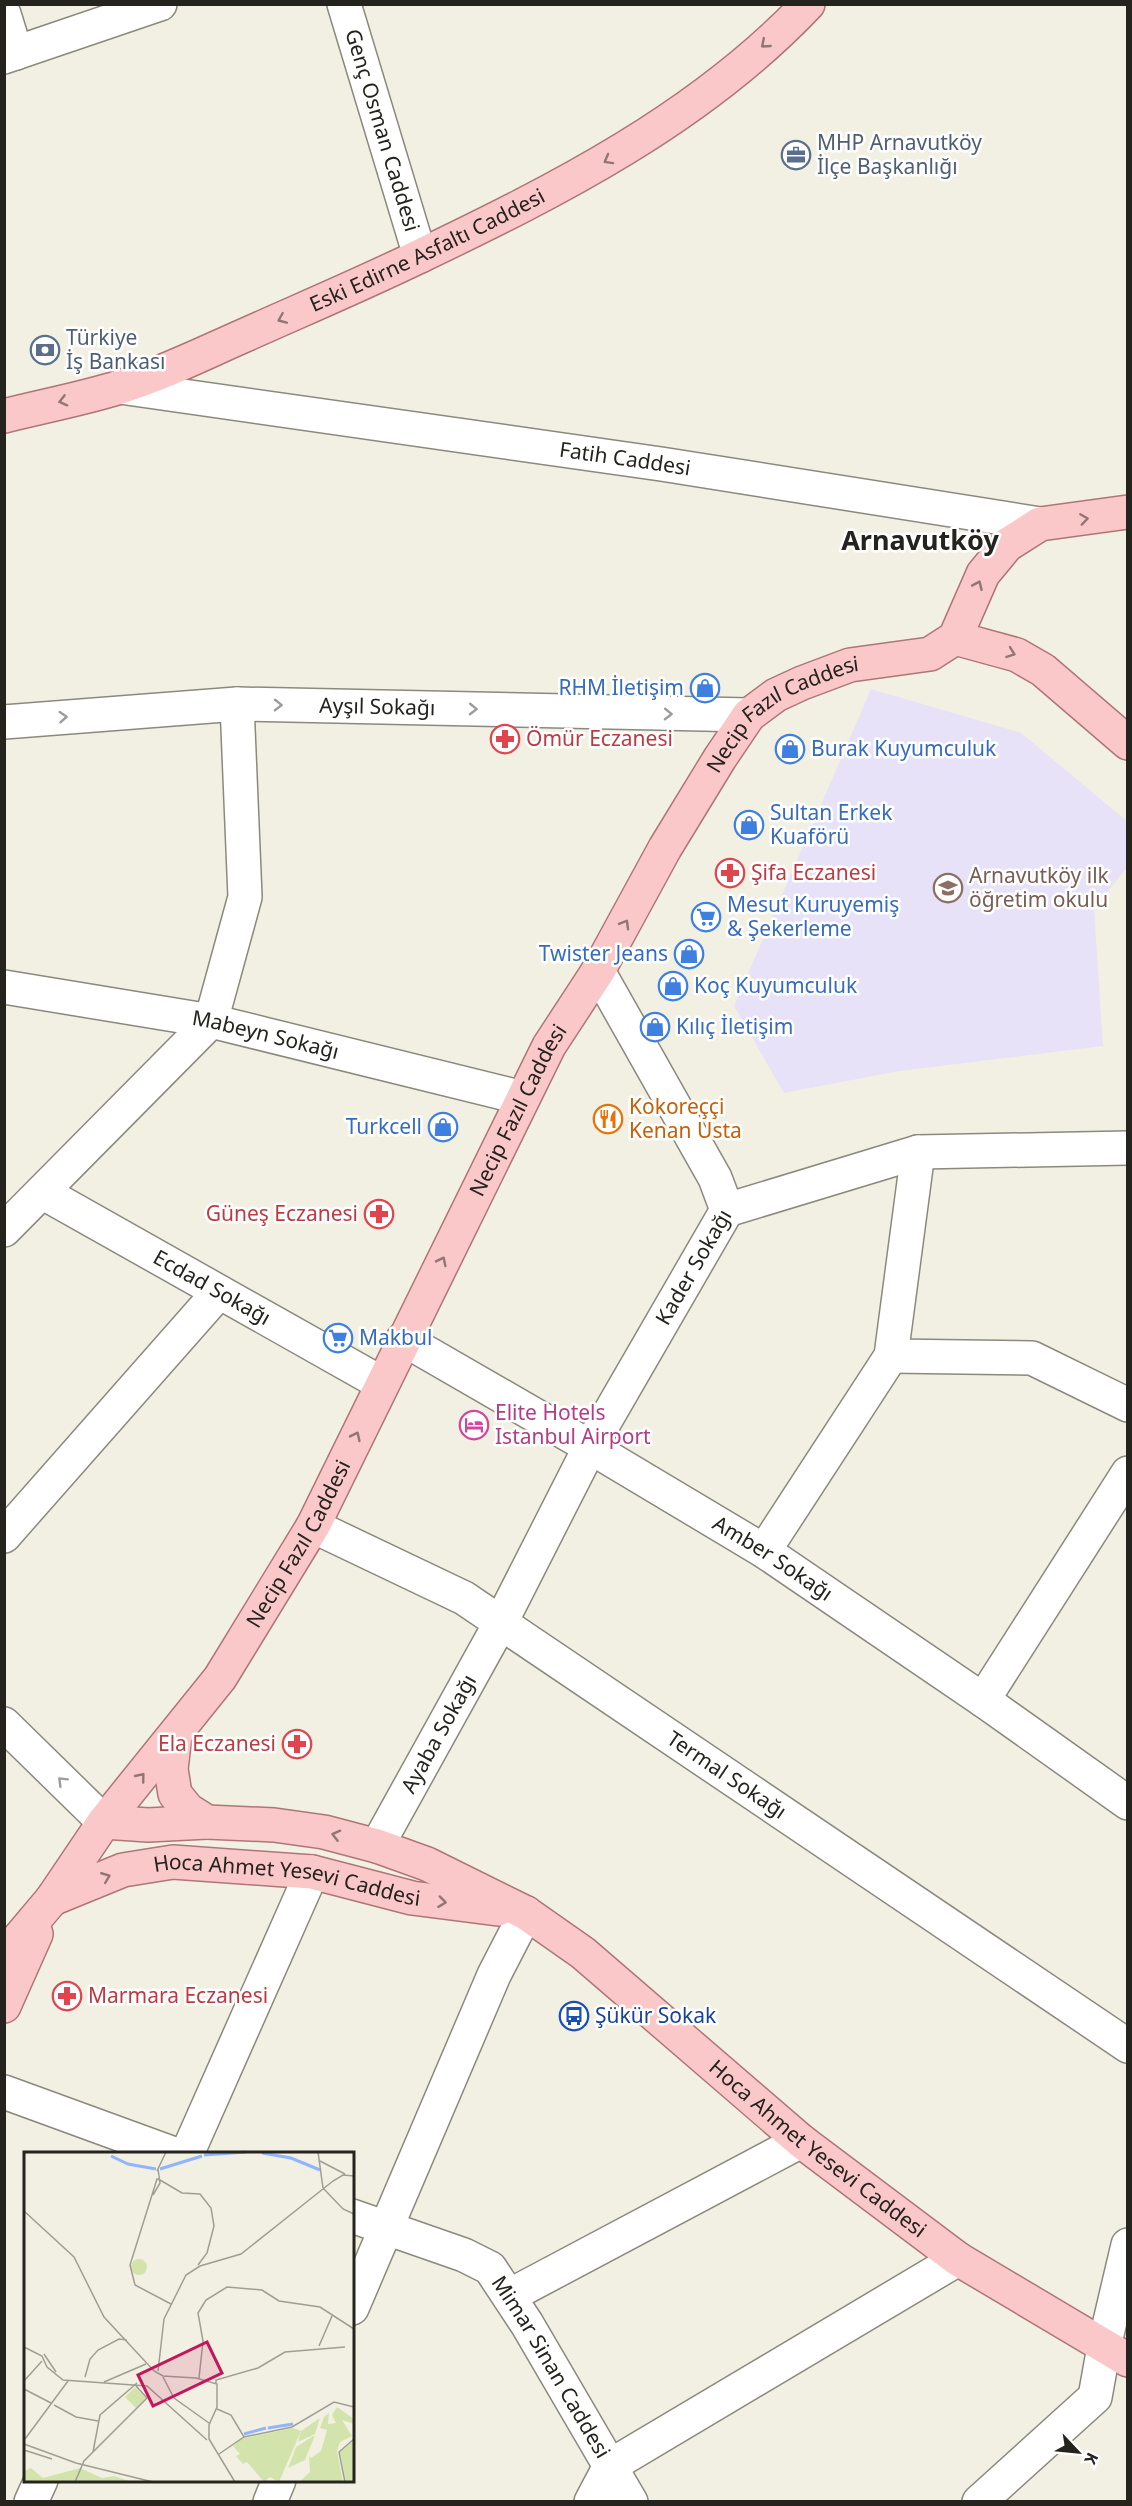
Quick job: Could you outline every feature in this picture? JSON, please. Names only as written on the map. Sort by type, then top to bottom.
[{"type":"main road","name":"Eski Edirne Asfaltı Caddesi","points":[[4,416],[120,387],[190,361],[352,289],[501,217],[616,155],[680,112],[745,62],[808,4]]},
{"type":"main road","name":"Fatih Caddesi","points":[[1040,525],[1128,512]]},
{"type":"main road","points":[[1040,525],[1007,546],[983,574],[955,639],[1017,655],[1043,670],[1128,743]]},
{"type":"main road","name":"Necip Fazıl Caddesi","points":[[51,1899],[104,1822],[220,1678],[313,1526],[381,1383],[549,1046],[598,971],[665,848],[749,715],[776,695],[850,665],[930,654],[955,639]]},
{"type":"main road","points":[[175,1735],[171,1769],[175,1794],[188,1810],[207,1822]]},
{"type":"main road","name":"Hoca Ahmet Yesevi Caddesi","points":[[104,1822],[148,1825],[207,1822],[324,1832],[377,1846],[427,1864],[526,1912],[583,1953],[801,2141],[958,2259],[1116,2353]]},
{"type":"main road","name":"Hoca Ahmet Yesevi Caddesi","points":[[51,1899],[123,1870],[173,1862],[312,1872],[412,1898],[526,1912]]},
{"type":"main road","points":[[4,1956],[51,1899]]},
{"type":"main road","points":[[4,2006],[51,1899]]},
{"type":"street","points":[[4,14],[10,55],[160,4]]},
{"type":"street","name":"Genç Osman Caddesi","points":[[344,4],[420,256]]},
{"type":"street","name":"Fatih Caddesi","points":[[120,387],[661,464],[1040,525]]},
{"type":"street","points":[[4,1230],[211,1021],[245,897],[237,704]]},
{"type":"street","name":"Ayşıl Sokağı","points":[[4,722],[237,704],[749,715]]},
{"type":"street","points":[[598,971],[715,1178],[727,1210]]},
{"type":"street","name":"Mabeyn Sokağı","points":[[4,987],[211,1021],[523,1098]]},
{"type":"street","name":"Kader Sokağı","points":[[501,1622],[590,1447],[727,1210],[918,1152],[1128,1148]]},
{"type":"street","points":[[764,1551],[891,1356],[918,1152]]},
{"type":"street","name":"Ecdad Sokağı","points":[[42,1191],[381,1383]]},
{"type":"street","points":[[4,1536],[219,1292]]},
{"type":"street","name":"Amber Sokağı","points":[[403,1340],[590,1447],[764,1551],[983,1700],[1128,1803]]},
{"type":"street","points":[[891,1356],[1032,1358],[1128,1405]]},
{"type":"street","points":[[983,1700],[1128,1473]]},
{"type":"street","name":"Termal Sokağı","points":[[313,1526],[464,1598],[1128,2046]]},
{"type":"street","name":"Ayaba Sokağı","points":[[377,1846],[501,1622]]},
{"type":"street","points":[[4,1724],[104,1822]]},
{"type":"street","points":[[188,2152],[312,1872]]},
{"type":"street","points":[[354,2303],[495,1975],[526,1912]]},
{"type":"street","points":[[4,2092],[169,2152]]},
{"type":"street","points":[[508,2296],[801,2141]]},
{"type":"street","name":"Mimar Sinan Caddesi","points":[[354,2217],[464,2255],[490,2268],[631,2502]]},
{"type":"street","points":[[979,2502],[1095,2397],[1116,2353],[1128,2245]]},
{"type":"street","points":[[591,2502],[610,2466],[958,2259]]},
{"type":"street","points":[[31,2502],[41,2482]]},
{"type":"street","points":[[270,2502],[279,2482]]},
{"type":"shaded area","name":"Arnavutköy ilk öğretim okulu","points":[[871,689],[1021,733],[1127,821],[1127,868],[1094,908],[1103,1046],[899,1071],[784,1093],[734,1006]]},
{"type":"place","name":"MHP Arnavutköy İlçe Başkanlığı","points":[[796,155]]},
{"type":"place","name":"Türkiye İş Bankası","points":[[45,350]]},
{"type":"place","name":"RHM İletişim","points":[[705,688]]},
{"type":"place","name":"Ömür Eczanesi","points":[[505,739]]},
{"type":"place","name":"Burak Kuyumculuk","points":[[790,749]]},
{"type":"place","name":"Sultan Erkek Kuaförü","points":[[749,825]]},
{"type":"place","name":"Şifa Eczanesi","points":[[730,873]]},
{"type":"place","name":"Arnavutköy ilk öğretim okulu","points":[[948,888]]},
{"type":"place","name":"Mesut Kuruyemiş & Şekerleme","points":[[706,917]]},
{"type":"place","name":"Twister Jeans","points":[[689,954]]},
{"type":"place","name":"Koç Kuyumculuk","points":[[673,986]]},
{"type":"place","name":"Kılıç İletişim","points":[[655,1027]]},
{"type":"place","name":"Kokoreççi Kenan Usta","points":[[608,1119]]},
{"type":"place","name":"Turkcell","points":[[443,1127]]},
{"type":"place","name":"Güneş Eczanesi","points":[[379,1214]]},
{"type":"place","name":"Makbul","points":[[338,1338]]},
{"type":"place","name":"Elite Hotels Istanbul Airport","points":[[474,1425]]},
{"type":"place","name":"Ela Eczanesi","points":[[297,1744]]},
{"type":"place","name":"Marmara Eczanesi","points":[[67,1996]]},
{"type":"place","name":"Şükür Sokak","points":[[574,2016]]},
{"type":"district","name":"Arnavutköy","points":[[920,541]]}]
